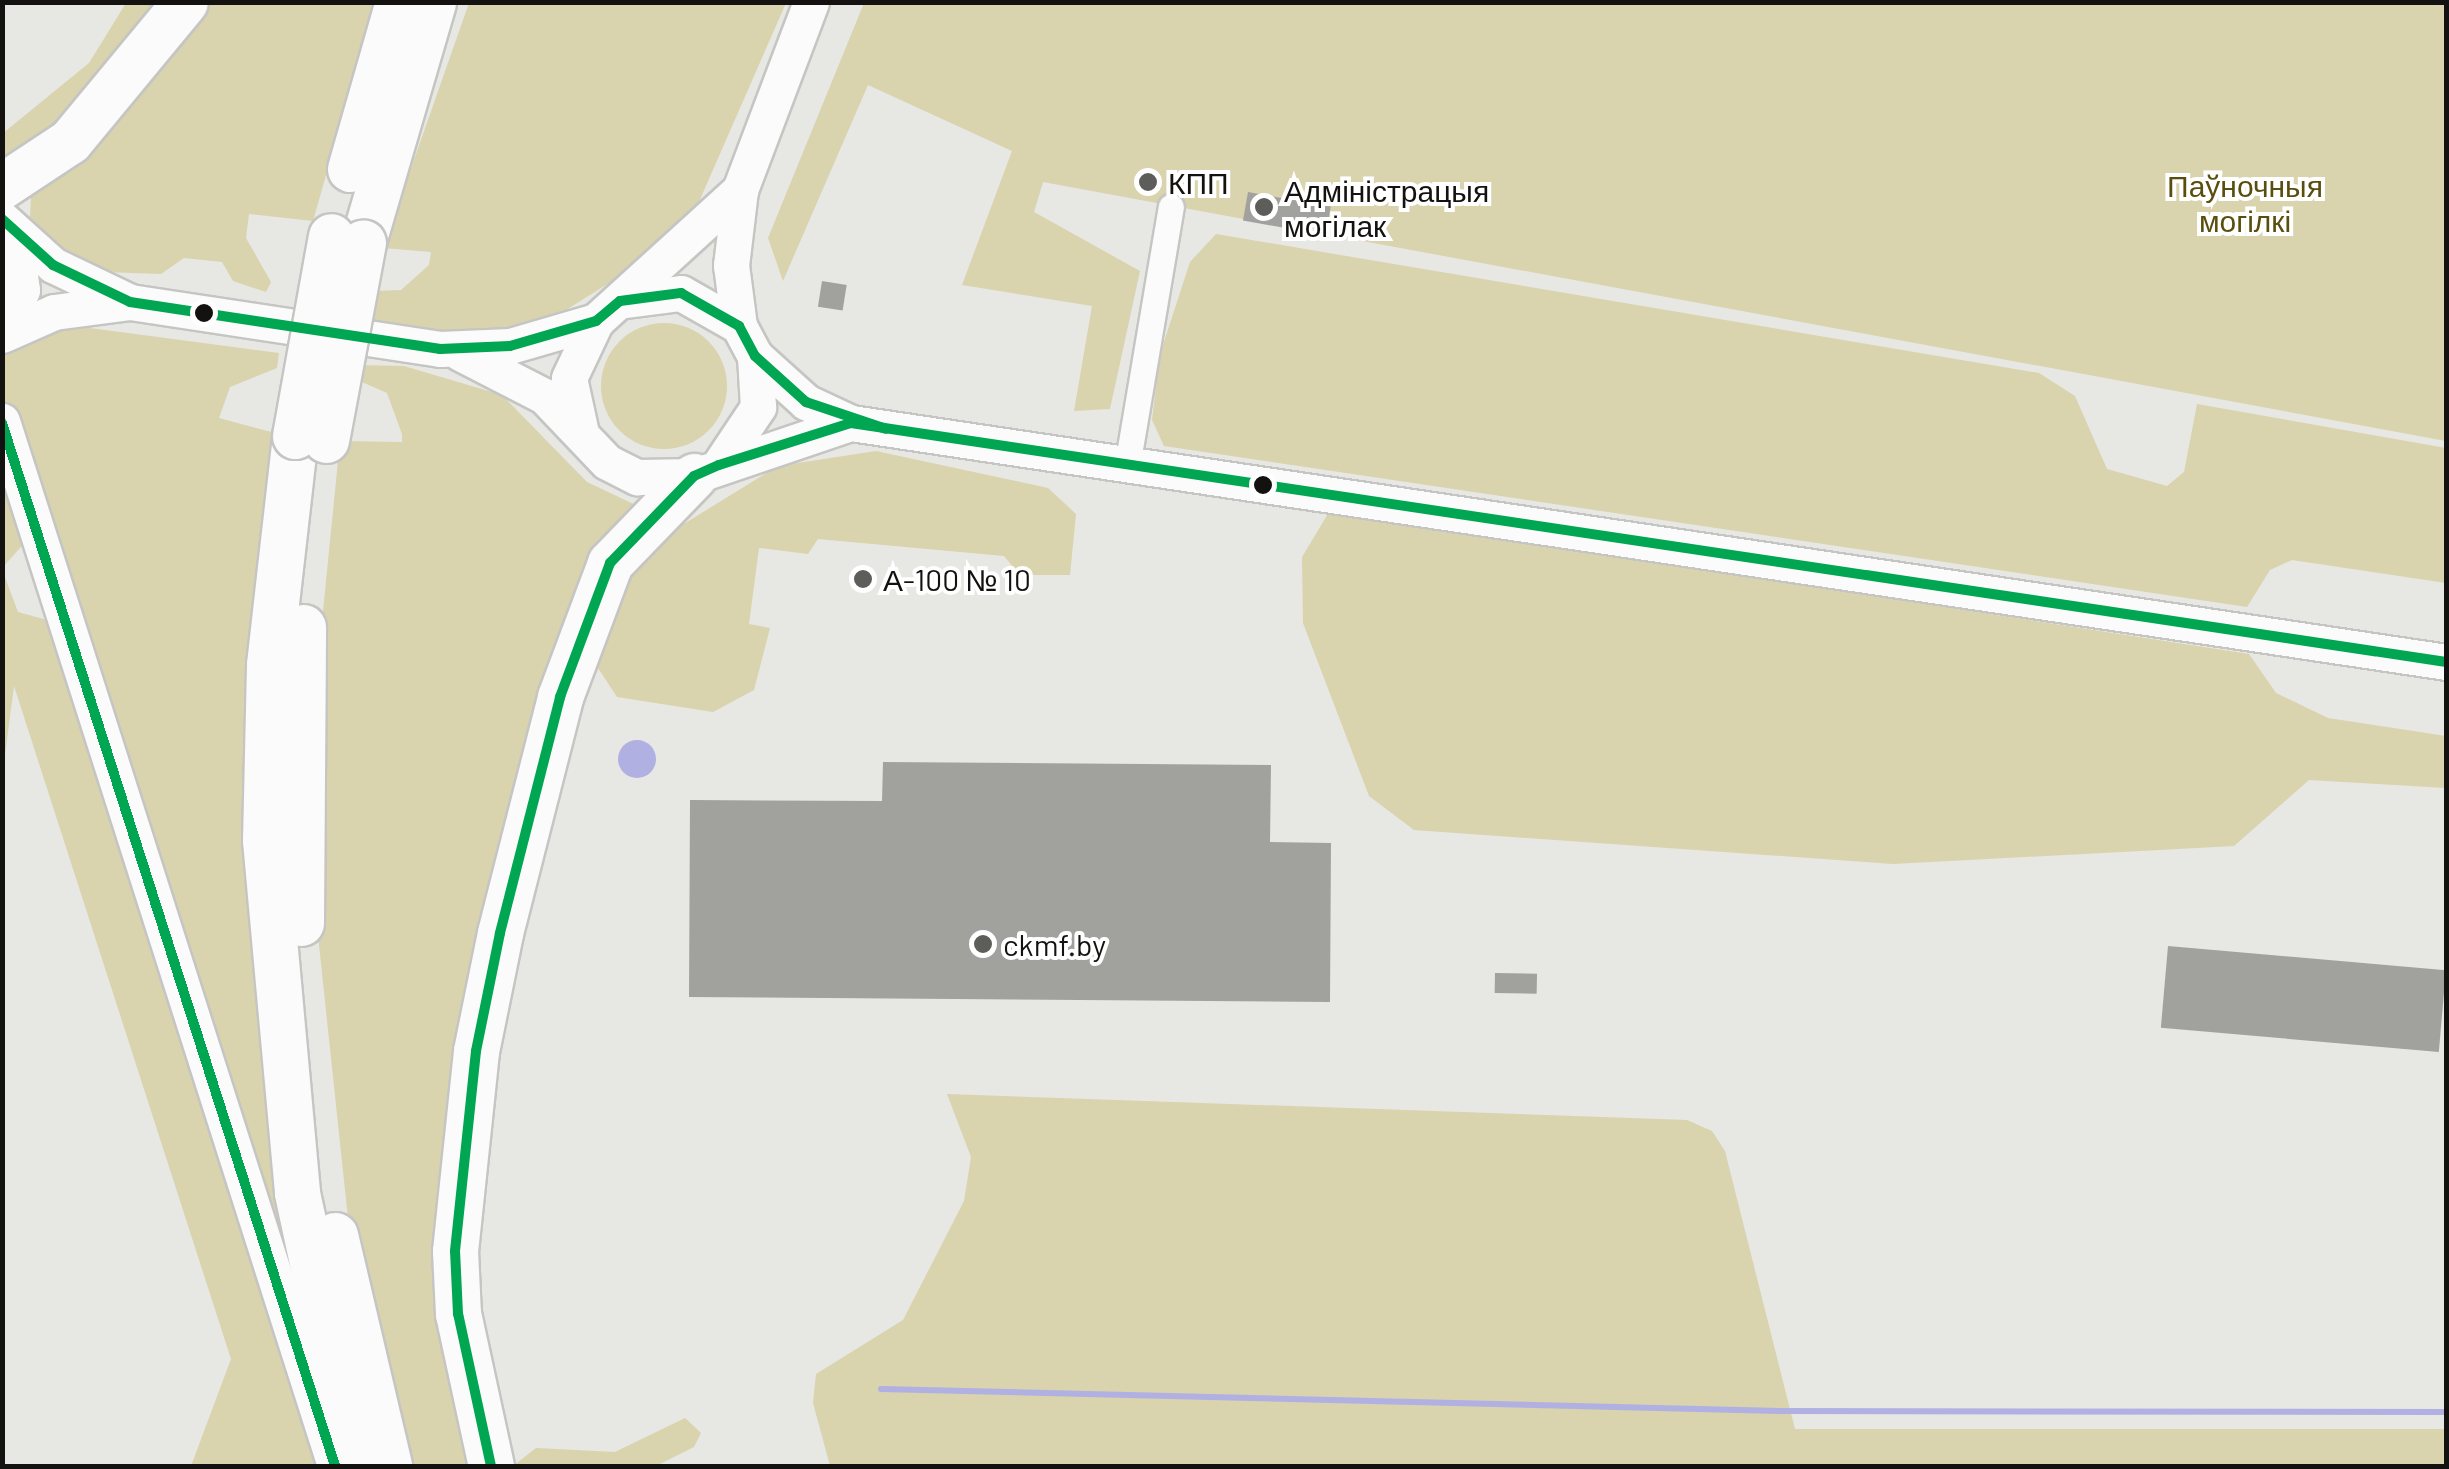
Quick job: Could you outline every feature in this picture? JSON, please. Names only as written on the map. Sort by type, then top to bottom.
[{"type":"highway","points":[[2,186],[70,141],[185,2]]},
{"type":"highway","points":[[356,1466],[296,1194],[266,859],[269,666],[347,239],[398,2]]},
{"type":"highway","points":[[347,239],[433,2]]},
{"type":"highway","points":[[311,438],[300,672],[305,985],[324,1184],[389,1466]]},
{"type":"highway","points":[[491,1466],[458,1314],[455,1251],[500,933],[560,697],[610,563],[707,470]]},
{"type":"main road","points":[[707,470],[758,407],[731,264],[740,190],[811,2]]},
{"type":"main road","points":[[581,434],[570,378],[608,311],[740,190]]},
{"type":"main road","points":[[8,226],[130,302]]},
{"type":"main road","points":[[2,327],[22,290],[8,226]]},
{"type":"main road","points":[[2,335],[54,312],[130,302],[450,349],[510,346],[608,311],[681,293],[747,341],[806,402],[851,424],[2446,662]]},
{"type":"main road","points":[[450,349],[544,396],[581,434],[637,477],[707,470],[851,424]]},
{"type":"main road","points":[[2,421],[334,1466]]},
{"type":"street","points":[[1127,466],[1171,207]]},
{"type":"green space","points":[[126,3],[168,3],[69,119],[3,174],[2,134],[89,63]]},
{"type":"green space","points":[[195,3],[375,3],[313,221],[249,214],[246,238],[271,282],[266,292],[233,281],[222,262],[184,258],[161,274],[104,272],[69,261],[30,217],[31,197]]},
{"type":"green space","points":[[469,3],[786,3],[684,236],[542,325],[457,334],[368,319],[374,291],[401,290],[429,265],[431,252],[383,248]]},
{"type":"green space","name":"Паўночныя могілкі","points":[[864,3],[2446,3],[2446,441],[1043,182],[1034,212],[1140,271],[1110,409],[1074,411],[1092,306],[962,285],[1012,151],[868,85],[783,281],[768,238]]},
{"type":"green space","points":[[1216,234],[2039,373],[2075,396],[2107,469],[2167,486],[2184,472],[2197,404],[2446,448],[2446,583],[2292,560],[2270,570],[2247,607],[1164,446],[1152,420],[1160,354],[1190,262]]},
{"type":"green space","points":[[664,323],[688,328],[708,342],[722,362],[727,386],[722,410],[708,430],[688,444],[664,449],[640,444],[620,430],[606,410],[601,386],[606,362],[620,342],[640,328]]},
{"type":"green space","points":[[75,326],[279,353],[277,368],[230,387],[219,418],[275,433],[247,806],[249,920],[267,1124],[304,1325],[3,395],[2,357],[42,330]]},
{"type":"green space","points":[[355,365],[404,366],[502,395],[587,482],[642,508],[471,993],[436,1208],[443,1336],[473,1466],[401,1466],[354,1275],[317,926],[316,681],[340,441],[402,442],[387,393],[353,378]]},
{"type":"green space","points":[[876,451],[1048,488],[1076,514],[1070,575],[1020,575],[1004,556],[818,539],[808,554],[759,548],[749,624],[770,628],[754,690],[713,712],[617,697],[596,665],[623,589],[661,538],[778,466]]},
{"type":"green space","points":[[2,468],[27,540],[3,567],[2,567]]},
{"type":"green space","points":[[1329,512],[2249,654],[2276,693],[2328,718],[2446,736],[2446,788],[2309,780],[2234,846],[1893,864],[1414,830],[1369,796],[1303,623],[1302,557]]},
{"type":"green space","points":[[3,572],[18,612],[47,620],[326,1466],[191,1466],[231,1359],[14,686],[3,770]]},
{"type":"green space","points":[[947,1094],[1687,1120],[1712,1131],[1725,1151],[1795,1429],[2446,1429],[2446,1466],[830,1466],[813,1403],[816,1374],[903,1320],[964,1201],[971,1157]]},
{"type":"green space","points":[[685,1418],[701,1433],[694,1447],[656,1466],[513,1466],[536,1448],[615,1452]]},
{"type":"water","points":[[637,740],[650,746],[656,759],[650,772],[637,778],[624,772],[618,759],[624,746]]},
{"type":"building","points":[[1248,192],[1331,207],[1326,235],[1243,221]]},
{"type":"building","points":[[822,281],[847,285],[843,311],[818,307]]},
{"type":"building","points":[[883,762],[1271,765],[1270,842],[1331,843],[1330,1002],[689,997],[690,800],[882,801]]},
{"type":"building","points":[[2168,946],[2446,970],[2439,1052],[2161,1028]]},
{"type":"building","points":[[1495,973],[1537,974],[1537,994],[1495,993]]},
{"type":"waterway","points":[[881,1389],[1782,1411],[2446,1412]]},
{"type":"transit line","points":[[2,219],[53,265],[130,302],[440,349],[510,346],[596,321],[620,301],[681,293],[739,326],[755,356],[806,402],[886,429]]},
{"type":"transit line","points":[[2,423],[335,1466]]},
{"type":"transit line","points":[[491,1466],[458,1314],[455,1251],[476,1051],[500,933],[560,697],[610,563],[694,476],[719,465],[851,423],[2446,662]]},
{"type":"place","name":"КПП","points":[[1148,182]]},
{"type":"place","name":"Адміністрацыя могілак","points":[[1264,207]]},
{"type":"place","name":"А-100 № 10","points":[[863,579]]},
{"type":"place","name":"ckmf.by","points":[[983,944]]}]
